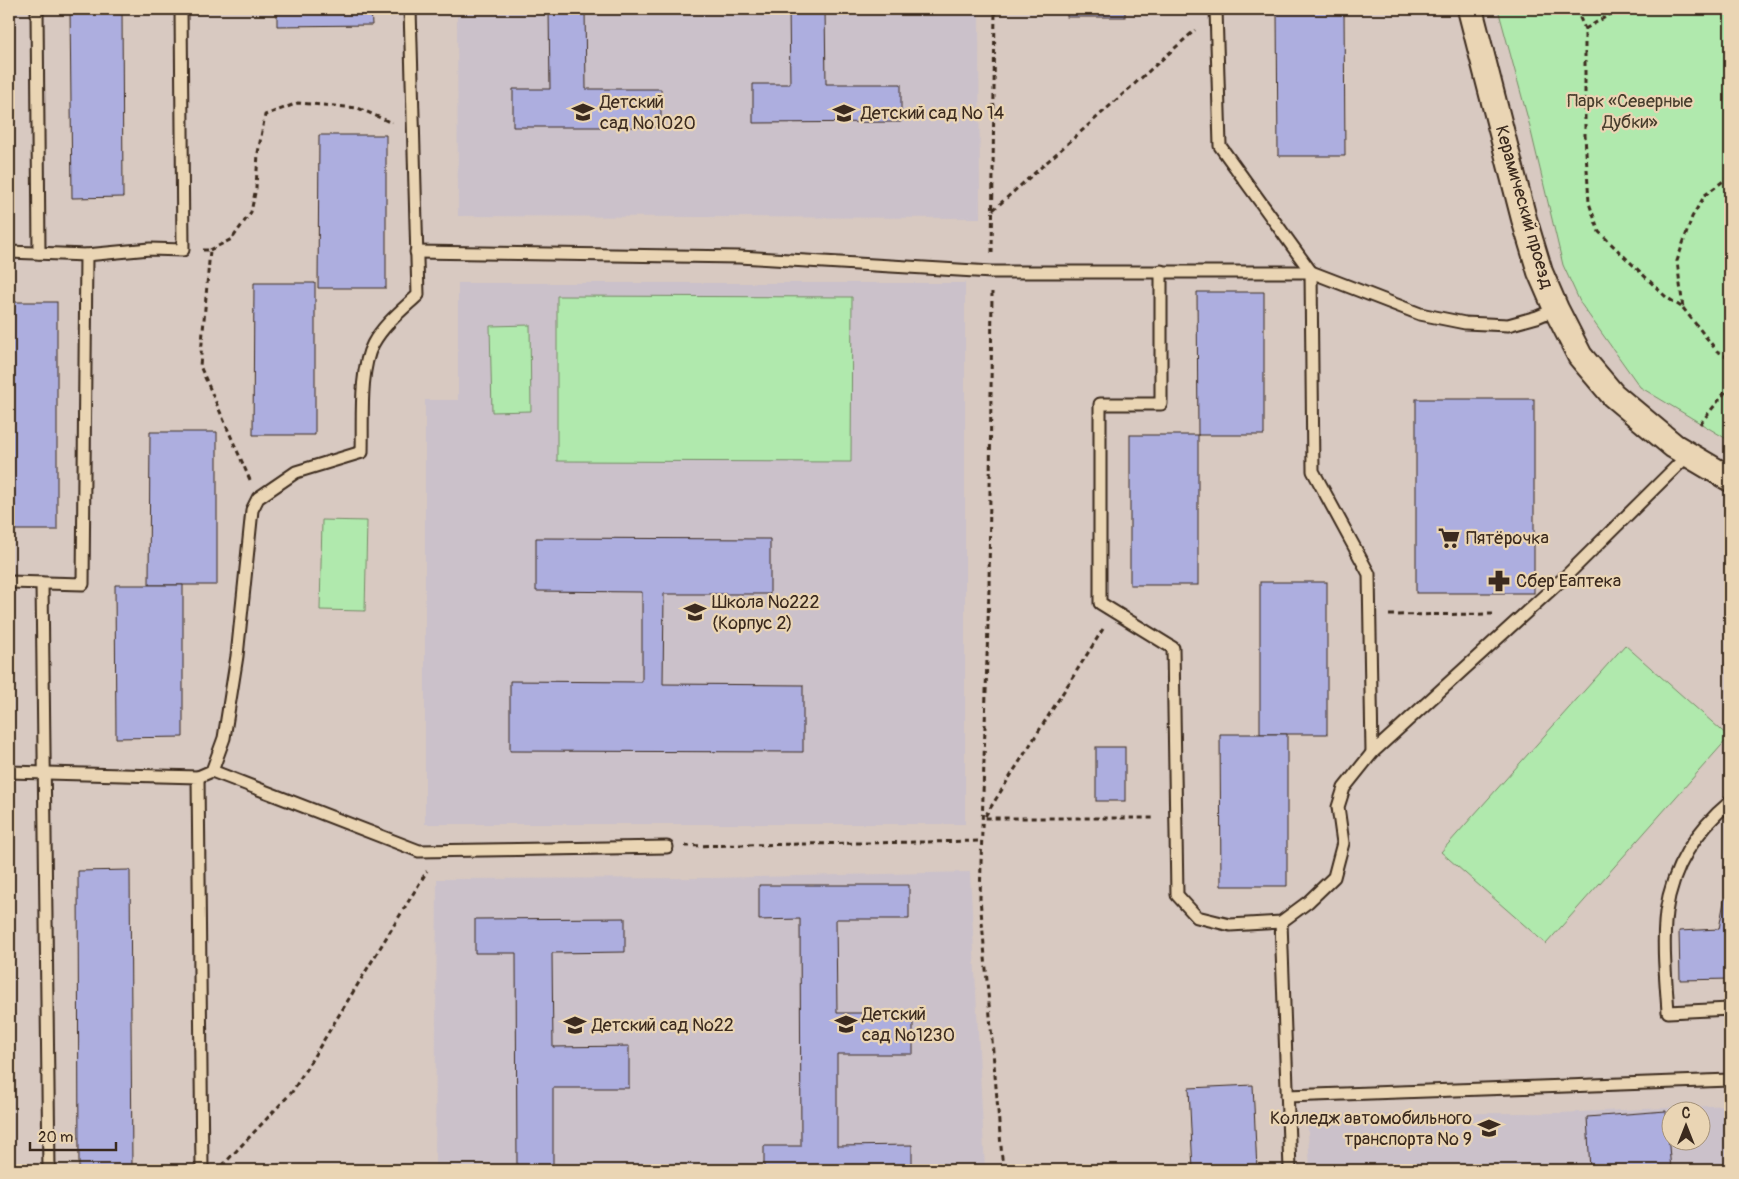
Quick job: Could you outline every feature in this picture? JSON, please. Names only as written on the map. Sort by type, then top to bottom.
[{"type":"street","name":"Керамический проезд","points":[[1470,9],[1524,219],[1540,272],[1580,356],[1612,395],[1674,446],[1730,479]]},
{"type":"lane","points":[[37,9],[39,253]]},
{"type":"lane","points":[[9,252],[86,255],[150,249],[183,250],[181,9]]},
{"type":"lane","points":[[212,771],[224,738],[237,656],[252,510],[258,498],[296,472],[362,452],[364,377],[373,345],[390,321],[418,295],[410,9]]},
{"type":"lane","points":[[1216,10],[1220,146],[1311,272],[1313,471],[1370,574],[1372,753]]},
{"type":"lane","points":[[416,252],[739,257],[992,272],[1311,272],[1420,314],[1465,323],[1508,326],[1556,309]]},
{"type":"lane","points":[[9,582],[83,584],[86,255]]},
{"type":"lane","points":[[1161,271],[1161,404],[1100,404],[1100,603],[1173,648],[1177,894],[1198,918],[1230,925],[1281,922],[1308,902],[1334,877],[1343,843],[1338,807],[1344,788],[1372,753],[1566,576],[1688,455]]},
{"type":"lane","points":[[42,583],[49,1170]]},
{"type":"lane","points":[[9,772],[198,777],[212,771],[419,851],[667,847]]},
{"type":"lane","points":[[198,777],[202,1170]]},
{"type":"lane","points":[[1730,802],[1717,813],[1694,841],[1676,873],[1666,912],[1665,945],[1668,1012],[1730,1009]]},
{"type":"lane","points":[[1281,922],[1290,1170]]},
{"type":"lane","points":[[1287,1096],[1730,1080]]},
{"type":"path","points":[[996,9],[992,211],[989,589],[980,898],[1003,1170]]},
{"type":"path","points":[[1576,9],[1585,29],[1585,134],[1589,203],[1599,232],[1666,297],[1683,308],[1717,351],[1730,358]]},
{"type":"path","points":[[1585,29],[1618,9]]},
{"type":"path","points":[[992,211],[1216,10]]},
{"type":"path","points":[[183,250],[210,250],[232,239],[251,212],[256,188],[258,153],[264,115],[298,102],[358,108],[388,120],[413,138]]},
{"type":"path","points":[[1683,308],[1677,260],[1689,226],[1705,195],[1730,176]]},
{"type":"path","points":[[210,250],[200,366],[258,498]]},
{"type":"path","points":[[1700,424],[1730,386]]},
{"type":"path","points":[[1114,612],[984,818],[1176,818]]},
{"type":"path","points":[[1370,615],[1526,613]]},
{"type":"path","points":[[667,847],[982,841]]},
{"type":"path","points":[[220,1167],[292,1092],[439,851]]},
{"type":"shaded area","points":[[457,9],[979,9],[980,218],[458,216]]},
{"type":"shaded area","name":"Школа №222 (Корпус 2)","points":[[458,283],[965,283],[965,824],[425,824],[425,400],[458,400]]},
{"type":"shaded area","points":[[970,872],[985,1170],[435,1170],[437,879],[711,878]]},
{"type":"shaded area","name":"Колледж автомобильного транспорта № 9","points":[[1730,1105],[1730,1170],[1310,1170],[1307,1114],[1559,1113],[1662,1108],[1662,1152],[1712,1152],[1712,1106]]},
{"type":"green space","name":"Парк «Северные Дубки»","points":[[1498,9],[1730,9],[1730,441],[1640,387],[1581,304],[1563,265],[1528,119]]},
{"type":"green space","points":[[557,296],[852,297],[851,462],[557,461]]},
{"type":"green space","points":[[530,325],[531,411],[492,412],[490,326]]},
{"type":"green space","points":[[322,520],[367,521],[365,611],[320,610]]},
{"type":"green space","points":[[1625,645],[1729,737],[1546,944],[1441,852]]},
{"type":"building","points":[[70,9],[122,9],[123,197],[72,198]]},
{"type":"building","points":[[277,9],[371,9],[372,25],[277,26]]},
{"type":"building","points":[[549,9],[585,9],[586,89],[661,89],[661,127],[513,127],[513,89],[550,89]]},
{"type":"building","points":[[789,9],[825,9],[826,84],[901,84],[901,122],[753,123],[753,84],[790,84]]},
{"type":"building","points":[[1067,9],[1125,9],[1125,17],[1067,17]]},
{"type":"building","points":[[1277,9],[1344,9],[1345,156],[1278,156]]},
{"type":"building","points":[[319,135],[386,135],[386,288],[318,288]]},
{"type":"building","points":[[254,283],[315,283],[315,435],[253,435]]},
{"type":"building","points":[[1197,292],[1264,292],[1264,435],[1198,435]]},
{"type":"building","points":[[9,302],[57,302],[57,530],[9,530]]},
{"type":"building","points":[[1416,399],[1534,399],[1534,593],[1416,593]]},
{"type":"building","points":[[150,432],[217,432],[217,585],[149,585]]},
{"type":"building","points":[[1130,435],[1198,435],[1198,585],[1130,585]]},
{"type":"building","points":[[536,538],[770,539],[770,594],[664,594],[663,684],[803,685],[803,752],[510,751],[510,681],[642,682],[642,592],[536,591]]},
{"type":"building","points":[[1260,582],[1327,582],[1327,734],[1260,734]]},
{"type":"building","points":[[115,585],[183,585],[183,737],[116,738]]},
{"type":"building","points":[[1220,734],[1287,734],[1287,886],[1221,886]]},
{"type":"building","points":[[1096,747],[1125,747],[1125,801],[1096,801]]},
{"type":"building","points":[[130,870],[132,1170],[79,1170],[78,871]]},
{"type":"building","points":[[759,885],[909,885],[909,919],[836,919],[837,1013],[913,1013],[913,1054],[837,1054],[837,1146],[912,1145],[912,1170],[764,1170],[764,1146],[801,1146],[800,919],[759,920]]},
{"type":"building","points":[[1730,890],[1730,979],[1680,980],[1679,931],[1719,929],[1724,901]]},
{"type":"building","points":[[625,918],[625,952],[552,953],[553,1047],[629,1046],[629,1088],[553,1088],[553,1170],[517,1170],[516,953],[475,953],[475,919]]},
{"type":"building","points":[[1253,1085],[1257,1170],[1193,1170],[1189,1088]]},
{"type":"building","points":[[1662,1111],[1662,1152],[1669,1152],[1671,1170],[1590,1170],[1587,1117]]},
{"type":"place","name":"Детский сад №1020","points":[[583,112]]},
{"type":"place","name":"Детский сад № 14","points":[[844,113]]},
{"type":"place","name":"Пятёрочка","points":[[1449,538]]},
{"type":"place","name":"Сбер Еаптека","points":[[1499,581]]},
{"type":"place","name":"Школа №222 (Корпус 2)","points":[[695,612]]},
{"type":"place","name":"Детский сад №1230","points":[[846,1024]]},
{"type":"place","name":"Детский сад №22","points":[[575,1025]]},
{"type":"place","name":"Колледж автомобильного транспорта № 9","points":[[1489,1128]]}]
